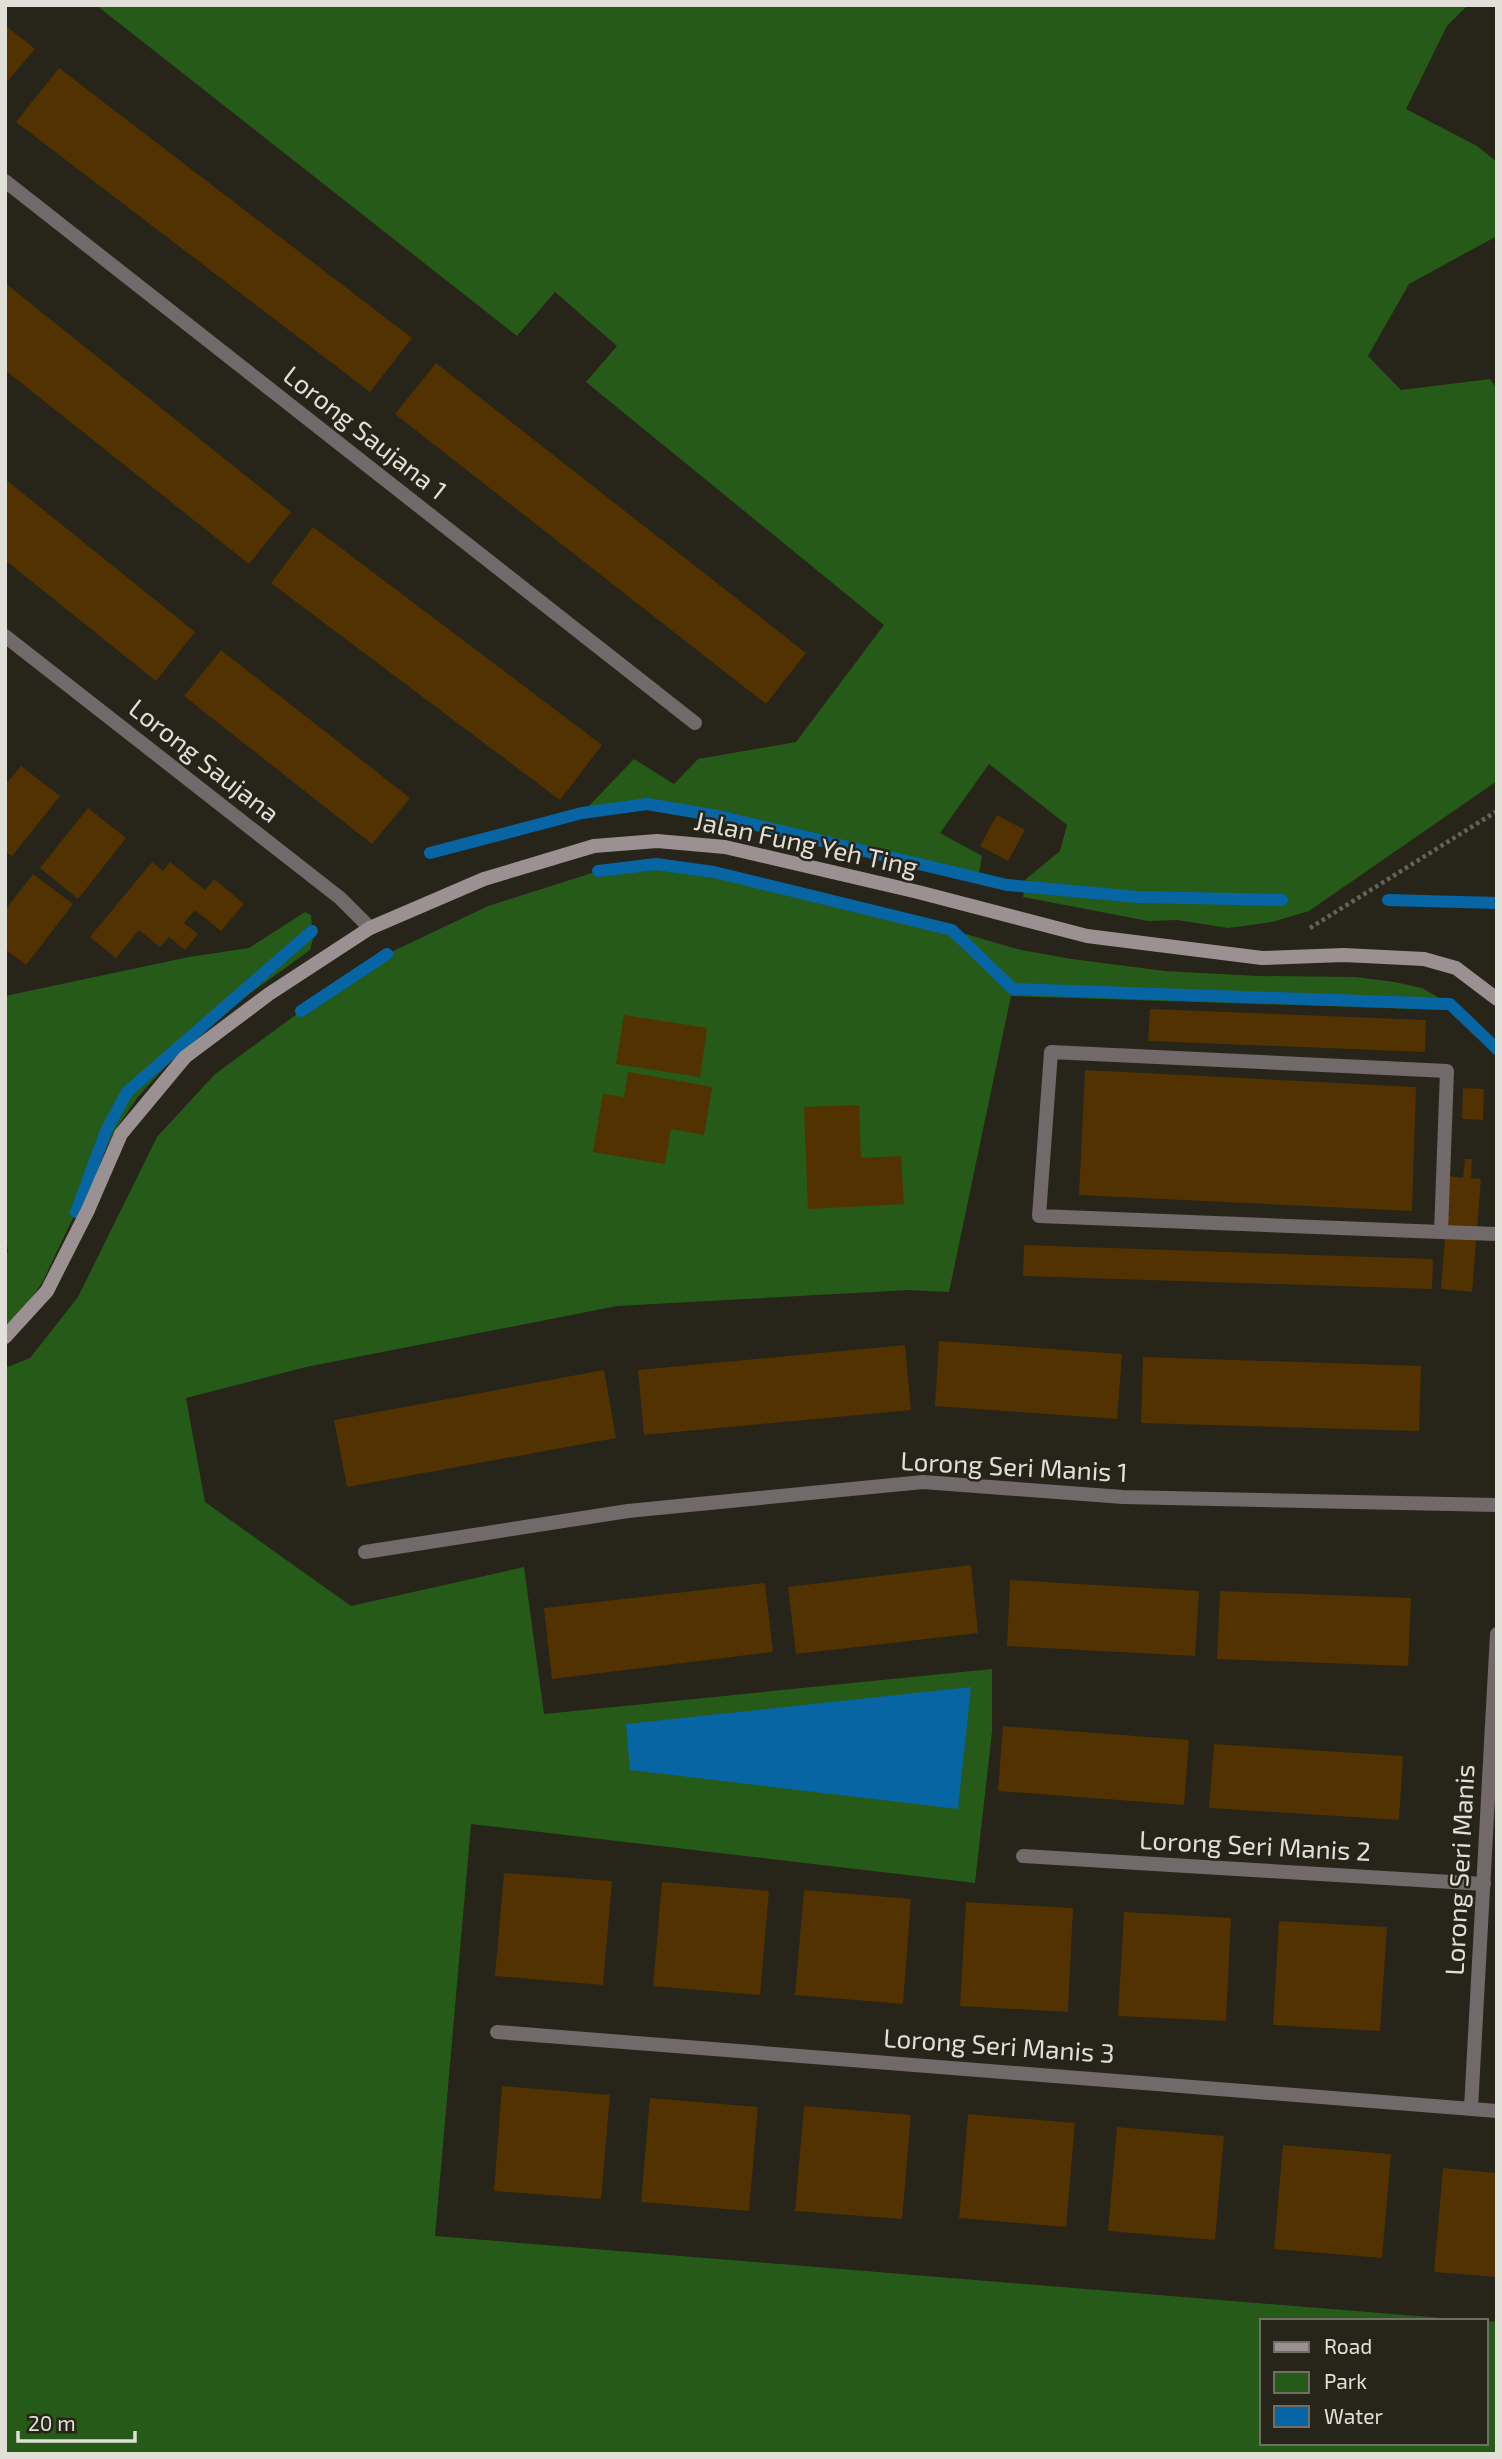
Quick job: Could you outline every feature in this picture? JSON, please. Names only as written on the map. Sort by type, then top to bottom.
[{"type":"street","name":"Lorong Saujana 1","points":[[5,181],[695,723]]},
{"type":"street","name":"Lorong Saujana","points":[[5,636],[340,898],[370,928]]},
{"type":"street","name":"Jalan Fung Yeh Ting","points":[[5,1338],[47,1291],[88,1210],[121,1134],[185,1057],[268,994],[370,928],[484,879],[594,846],[657,841],[724,847],[918,892],[1087,936],[1262,958],[1344,955],[1424,959],[1456,968],[1497,999]]},
{"type":"street","points":[[1441,1232],[1447,1071],[1051,1052],[1040,1216],[1441,1232],[1497,1234]]},
{"type":"street","name":"Lorong Seri Manis 1","points":[[365,1552],[628,1511],[923,1482],[1123,1497],[1497,1505]]},
{"type":"street","name":"Lorong Seri Manis","points":[[1471,2108],[1497,1634]]},
{"type":"street","name":"Lorong Seri Manis 2","points":[[1023,1856],[1484,1884]]},
{"type":"street","name":"Lorong Seri Manis 3","points":[[497,2032],[1497,2111]]},
{"type":"path","points":[[1309,929],[1497,811]]},
{"type":"green space","points":[[96,5],[1468,5],[1447,26],[1406,109],[1477,146],[1497,162],[1497,236],[1409,284],[1368,356],[1401,390],[1490,379],[1497,389],[1497,781],[1309,911],[1272,922],[1228,928],[1177,920],[1148,921],[1023,897],[1026,879],[1060,851],[1067,825],[989,764],[940,833],[982,856],[978,878],[718,816],[647,804],[582,813],[634,759],[674,784],[698,759],[796,742],[884,625],[586,382],[617,346],[555,292],[517,336]]},
{"type":"green space","points":[[656,864],[714,872],[952,930],[1021,950],[1072,959],[1165,971],[1355,977],[1395,982],[1422,988],[1436,996],[1444,1010],[1011,996],[949,1292],[910,1290],[617,1306],[306,1367],[186,1398],[205,1502],[351,1606],[524,1567],[544,1714],[992,1669],[992,1732],[975,1883],[471,1824],[435,2236],[1454,2319],[1260,2319],[1260,2445],[1488,2445],[1488,2321],[1497,2322],[1497,2454],[5,2454],[5,1368],[30,1358],[78,1297],[157,1137],[215,1074],[301,1011],[387,954],[488,906],[598,871]]},
{"type":"green space","points":[[305,912],[311,915],[313,939],[310,950],[230,1008],[175,1056],[137,1098],[114,1132],[42,1283],[19,1316],[5,1326],[5,1254],[8,1252],[5,1231],[5,996],[189,957],[249,948]]},
{"type":"water","points":[[971,1687],[958,1809],[630,1770],[626,1724]]},
{"type":"building","points":[[5,25],[35,49],[5,84]]},
{"type":"building","points":[[59,68],[412,338],[370,392],[16,122]]},
{"type":"building","points":[[5,283],[291,512],[249,564],[5,370]]},
{"type":"building","points":[[436,363],[806,653],[766,704],[395,414]]},
{"type":"building","points":[[5,479],[195,632],[156,681],[5,560]]},
{"type":"building","points":[[313,527],[602,745],[560,800],[271,583]]},
{"type":"building","points":[[221,650],[410,798],[372,844],[184,696]]},
{"type":"building","points":[[21,766],[60,796],[12,856],[5,851],[5,785]]},
{"type":"building","points":[[88,808],[126,838],[78,899],[40,868]]},
{"type":"building","points":[[997,815],[1025,830],[1008,861],[980,846]]},
{"type":"building","points":[[152,862],[163,871],[170,862],[205,890],[214,879],[244,904],[221,931],[195,910],[184,923],[198,934],[185,950],[169,937],[160,947],[139,930],[116,958],[90,937]]},
{"type":"building","points":[[33,874],[73,904],[26,965],[5,949],[5,910]]},
{"type":"building","points":[[1150,1009],[1426,1020],[1425,1052],[1148,1041]]},
{"type":"building","points":[[624,1015],[707,1028],[700,1077],[616,1064]]},
{"type":"building","points":[[1085,1070],[1416,1087],[1412,1211],[1079,1195]]},
{"type":"building","points":[[628,1072],[712,1087],[704,1135],[671,1129],[665,1164],[593,1152],[603,1094],[624,1097]]},
{"type":"building","points":[[1463,1088],[1484,1089],[1483,1120],[1462,1119]]},
{"type":"building","points":[[859,1105],[861,1158],[901,1156],[904,1204],[808,1209],[804,1107]]},
{"type":"building","points":[[1465,1159],[1472,1159],[1471,1178],[1481,1179],[1472,1292],[1441,1289],[1450,1176],[1463,1178]]},
{"type":"building","points":[[1024,1245],[1433,1259],[1432,1289],[1023,1276]]},
{"type":"building","points":[[939,1341],[1122,1354],[1117,1419],[935,1406]]},
{"type":"building","points":[[905,1345],[911,1410],[644,1435],[638,1370]]},
{"type":"building","points":[[1143,1357],[1421,1366],[1419,1431],[1141,1423]]},
{"type":"building","points":[[604,1370],[616,1438],[347,1487],[334,1420]]},
{"type":"building","points":[[971,1565],[978,1633],[796,1654],[788,1587]]},
{"type":"building","points":[[1010,1580],[1199,1591],[1195,1656],[1007,1646]]},
{"type":"building","points":[[765,1583],[773,1652],[552,1679],[544,1608]]},
{"type":"building","points":[[1220,1591],[1411,1598],[1408,1666],[1217,1659]]},
{"type":"building","points":[[1003,1726],[1189,1740],[1184,1805],[998,1791]]},
{"type":"building","points":[[1214,1744],[1403,1756],[1399,1820],[1209,1808]]},
{"type":"building","points":[[504,1873],[612,1881],[603,1985],[495,1976]]},
{"type":"building","points":[[662,1882],[769,1891],[760,1995],[653,1986]]},
{"type":"building","points":[[804,1890],[911,1899],[903,2004],[795,1995]]},
{"type":"building","points":[[966,1902],[1073,1908],[1068,2012],[960,2006]]},
{"type":"building","points":[[1124,1912],[1231,1918],[1226,2021],[1118,2016]]},
{"type":"building","points":[[1279,1921],[1387,1927],[1380,2031],[1273,2025]]},
{"type":"building","points":[[502,2086],[610,2095],[601,2199],[494,2191]]},
{"type":"building","points":[[650,2098],[758,2107],[749,2211],[641,2202]]},
{"type":"building","points":[[804,2106],[911,2115],[902,2219],[795,2211]]},
{"type":"building","points":[[968,2114],[1075,2123],[1066,2227],[959,2218]]},
{"type":"building","points":[[1117,2127],[1224,2136],[1215,2240],[1108,2231]]},
{"type":"building","points":[[1283,2145],[1391,2154],[1382,2258],[1274,2249]]},
{"type":"building","points":[[1443,2168],[1497,2173],[1497,2277],[1434,2272]]},
{"type":"waterway","points":[[430,853],[582,813],[647,804],[718,816],[1007,885],[1137,897],[1282,900]]},
{"type":"waterway","points":[[598,871],[656,864],[714,872],[952,930],[1013,989],[1450,1004],[1497,1049]]},
{"type":"waterway","points":[[1388,900],[1497,903]]},
{"type":"waterway","points":[[76,1212],[106,1131],[127,1092],[312,931]]},
{"type":"waterway","points":[[301,1011],[387,954]]}]
